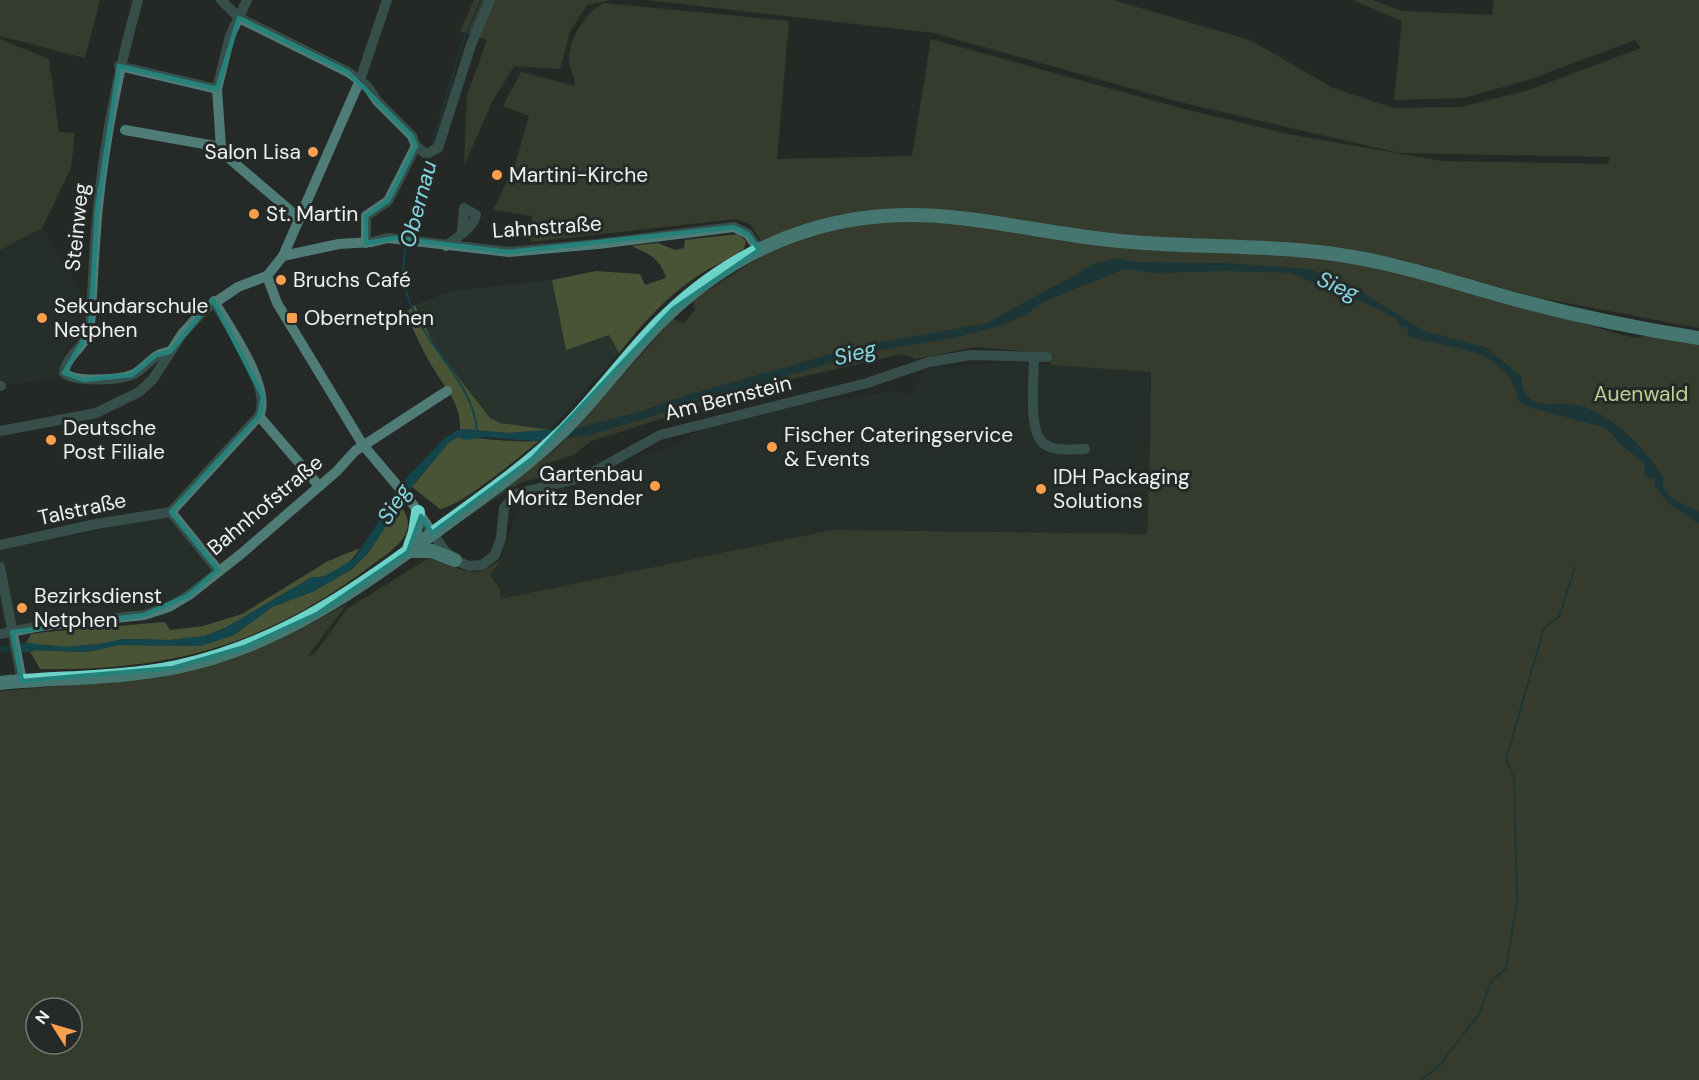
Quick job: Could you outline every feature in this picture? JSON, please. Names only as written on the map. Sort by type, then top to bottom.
[{"type":"main road","points":[[0,684],[140,673],[230,653],[317,614],[408,552],[532,459],[589,403],[673,309],[725,269],[759,250],[803,232],[862,218],[907,214],[959,216],[1112,240],[1276,249],[1354,257],[1588,317],[1699,338]]},
{"type":"main road","points":[[408,552],[415,532],[415,508]]},
{"type":"main road","points":[[408,552],[432,550],[455,560]]},
{"type":"street","name":"Steinweg","points":[[138,0],[119,67],[99,194],[85,340],[71,355],[64,370],[67,376],[77,380],[126,377],[143,368],[161,352],[170,352]]},
{"type":"street","points":[[221,0],[239,18],[360,80],[412,136],[416,146],[430,152],[446,124],[471,45],[490,0]]},
{"type":"street","points":[[248,0],[230,36],[217,89],[220,147],[231,160],[300,219]]},
{"type":"street","points":[[0,431],[82,417],[110,408],[147,386],[190,324],[214,301],[238,287],[267,276],[283,256],[300,219],[360,80],[387,0]]},
{"type":"street","points":[[119,67],[217,89]]},
{"type":"street","points":[[125,130],[220,147]]},
{"type":"street","points":[[366,243],[366,216],[388,201],[416,146]]},
{"type":"street","name":"Lahnstraße","points":[[283,256],[339,244],[366,243],[388,238],[509,252],[598,244],[734,227],[748,234],[759,250]]},
{"type":"street","points":[[446,246],[462,233]]},
{"type":"street","points":[[267,276],[277,303],[363,445],[455,560]]},
{"type":"street","points":[[214,301],[257,379],[263,397],[259,416],[171,512],[218,570]]},
{"type":"street","name":"Am Bernstein","points":[[455,560],[469,566],[482,565],[495,555],[501,538],[504,508],[516,494],[572,480],[595,471],[660,435],[878,380],[929,362],[971,355],[1047,357]]},
{"type":"street","points":[[1034,357],[1035,428],[1043,443],[1058,449],[1085,449]]},
{"type":"street","name":"Bahnhofstraße","points":[[0,634],[13,635],[41,626],[144,615],[169,606],[189,595],[241,554],[363,445],[447,391]]},
{"type":"street","points":[[259,416],[319,486]]},
{"type":"street","name":"Talstraße","points":[[0,545],[96,524],[171,512]]},
{"type":"street","points":[[0,567],[22,681]]},
{"type":"highlighted area","points":[[239,18],[348,72],[412,136],[416,146],[388,201],[366,216],[366,243],[395,238],[509,252],[734,227],[748,234],[759,250],[673,309],[532,459],[432,533],[421,516],[408,552],[317,614],[245,647],[173,668],[22,681],[12,632],[144,615],[189,595],[218,570],[171,512],[259,416],[263,397],[213,300],[170,352],[156,355],[132,375],[83,380],[64,373],[90,329],[97,210],[119,66],[217,89]]},
{"type":"shaded area","name":"Sekundarschule Netphen","points":[[42,228],[87,303],[80,333],[64,352],[59,379],[3,385],[0,380],[0,250]]},
{"type":"shaded area","points":[[552,280],[566,350],[609,335],[619,353],[550,430],[500,423],[490,418],[435,347],[415,305],[451,291]]},
{"type":"shaded area","points":[[1012,362],[1151,372],[1149,445],[1151,462],[1147,534],[835,530],[502,599],[500,589],[490,575],[501,560],[516,513],[559,489],[598,477],[629,473],[642,456],[670,447],[702,428],[793,406],[892,391],[909,395],[926,368]]},
{"type":"shaded area","points":[[171,514],[211,569],[179,596],[157,607],[4,629],[0,600],[0,551]]},
{"type":"green space","points":[[0,0],[100,0],[85,58],[0,36]]},
{"type":"green space","points":[[474,0],[612,0],[587,5],[570,32],[560,69],[514,66],[492,102],[464,166],[467,95],[487,40],[460,31]]},
{"type":"green space","name":"Auenwald","points":[[646,0],[1113,0],[1250,40],[1333,88],[1393,108],[1460,107],[1526,91],[1641,48],[1635,40],[1528,80],[1464,98],[1394,100],[1402,21],[1353,0],[1373,0],[1402,11],[1492,15],[1494,0],[1699,0],[1699,328],[1530,296],[1400,259],[1280,243],[1380,266],[1623,335],[1637,338],[1652,334],[1699,342],[1699,1080],[0,1080],[0,691],[134,678],[213,663],[282,638],[347,604],[308,656],[314,654],[347,609],[432,556],[470,572],[484,570],[501,560],[490,575],[500,589],[501,599],[832,530],[1147,534],[1151,372],[1051,365],[1049,353],[975,347],[916,359],[902,354],[775,383],[591,441],[574,455],[543,465],[544,477],[521,482],[461,521],[494,499],[535,463],[537,464],[559,446],[673,319],[684,323],[695,310],[693,300],[768,252],[751,225],[737,219],[531,242],[532,216],[493,210],[515,165],[529,116],[503,106],[521,72],[575,86],[569,58],[572,42],[575,34],[596,8],[603,3],[789,21],[777,159],[912,156],[931,39],[1184,109],[1293,135],[1442,161],[1608,164],[1610,157],[1399,153],[1176,101],[934,33]]},
{"type":"green space","points":[[0,39],[49,59],[59,132],[75,133],[71,168],[42,228],[0,250]]},
{"type":"green space","points":[[738,234],[746,241],[744,249],[699,275],[666,301],[619,353],[609,335],[566,350],[552,280],[596,271],[640,274],[645,285],[666,278],[664,271],[657,261],[631,246],[658,243],[675,250],[684,248],[685,240]]},
{"type":"green space","points":[[415,305],[435,347],[490,418],[500,423],[550,430],[508,433],[460,429],[456,405],[427,357],[405,313]]},
{"type":"green space","points":[[458,437],[539,441],[476,490],[450,506],[440,509],[412,487],[449,442]]},
{"type":"green space","points":[[400,505],[406,514],[408,523],[407,531],[398,545],[336,590],[297,614],[258,632],[218,647],[177,658],[134,665],[40,669],[30,652],[36,650],[86,652],[119,645],[200,646],[234,635],[272,607],[314,591],[352,569],[368,553]]},
{"type":"green space","points":[[360,548],[352,560],[334,573],[312,577],[227,627],[205,636],[170,640],[123,639],[100,644],[64,647],[26,643],[31,634],[46,632],[165,622],[170,630],[203,626],[242,614],[328,561]]},
{"type":"water","name":"Sieg","points":[[1118,258],[1133,262],[1225,263],[1310,269],[1351,285],[1424,331],[1486,347],[1522,377],[1524,391],[1533,401],[1543,404],[1570,404],[1584,407],[1611,421],[1635,441],[1655,464],[1663,476],[1662,485],[1672,499],[1699,512],[1699,524],[1668,503],[1654,485],[1655,478],[1648,478],[1644,474],[1645,464],[1621,445],[1606,428],[1525,406],[1517,399],[1518,394],[1508,375],[1491,360],[1467,350],[1409,337],[1407,327],[1400,327],[1398,320],[1374,307],[1290,273],[1229,271],[1155,273],[1125,269],[1041,303],[1026,315],[1003,325],[954,338],[864,353],[586,436],[535,441],[484,437],[466,440],[458,437],[449,442],[412,487],[368,553],[352,569],[314,591],[272,607],[234,635],[200,646],[120,645],[86,652],[36,650],[0,653],[0,646],[26,643],[64,647],[100,644],[123,639],[170,640],[205,636],[227,627],[312,577],[323,577],[354,559],[408,476],[446,437],[460,429],[507,433],[576,428],[635,413],[687,395],[859,346],[987,323],[1096,263]]},
{"type":"waterway","name":"Obernau","points":[[433,145],[461,46],[481,0]]},
{"type":"waterway","name":"Obernau","points":[[409,238],[430,157]]},
{"type":"waterway","name":"Obernau","points":[[407,244],[404,272],[408,298],[418,321],[461,386],[472,408],[477,431]]},
{"type":"waterway","points":[[1421,1080],[1439,1066],[1479,1014],[1491,982],[1506,968],[1517,901],[1514,779],[1506,759],[1544,628],[1559,617],[1575,568]]},
{"type":"place","name":"Salon Lisa","points":[[313,152]]},
{"type":"place","name":"Martini-Kirche","points":[[497,175]]},
{"type":"place","name":"St. Martin","points":[[254,214]]},
{"type":"place","name":"Bruchs Café","points":[[281,280]]},
{"type":"place","name":"Sekundarschule Netphen","points":[[42,318]]},
{"type":"place","name":"Obernetphen","points":[[292,318]]},
{"type":"place","name":"Deutsche Post Filiale","points":[[51,440]]},
{"type":"place","name":"Fischer Cateringservice & Events","points":[[772,447]]},
{"type":"place","name":"Gartenbau Moritz Bender","points":[[655,486]]},
{"type":"place","name":"IDH Packaging Solutions","points":[[1041,489]]},
{"type":"place","name":"Bezirksdienst Netphen","points":[[22,608]]}]
